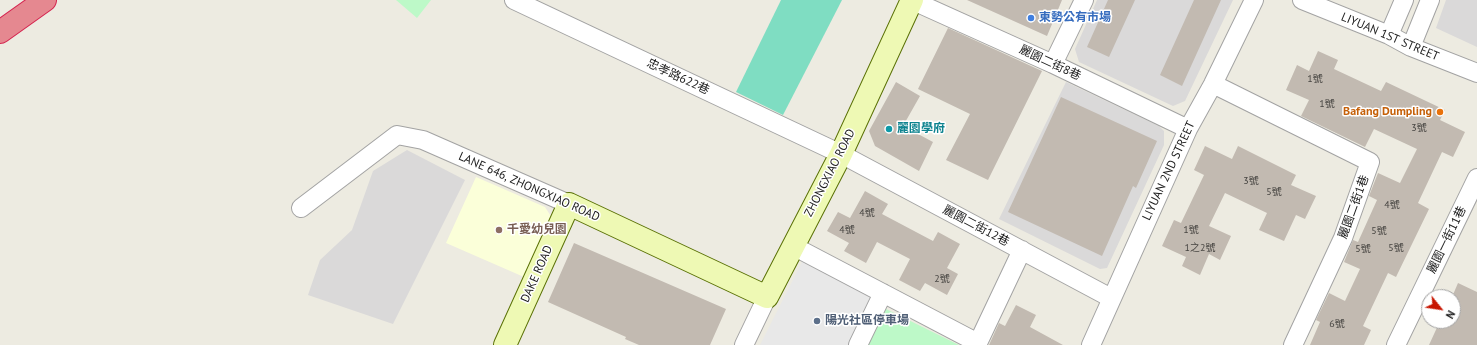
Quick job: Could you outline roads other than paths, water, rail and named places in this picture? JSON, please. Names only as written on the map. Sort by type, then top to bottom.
[{"type":"highway","points":[[0,32],[45,0]]},
{"type":"street","name":"忠孝路622巷","points":[[514,0],[841,154]]},
{"type":"street","name":"ZHONGXIAO ROAD","points":[[744,345],[767,297],[841,154],[912,0]]},
{"type":"street","name":"麗園二街8巷","points":[[912,0],[1053,64],[1188,128]]},
{"type":"street","points":[[1053,64],[1084,0]]},
{"type":"street","name":"LIYUAN 2ND STREET","points":[[1091,345],[1188,128],[1213,84],[1254,0]]},
{"type":"street","name":"LIYUAN 1ST STREET","points":[[1302,0],[1389,35],[1411,47],[1477,73]]},
{"type":"street","points":[[1389,35],[1404,0]]},
{"type":"street","points":[[1411,47],[1430,0]]},
{"type":"street","name":"麗園二街1巷","points":[[1213,84],[1370,162],[1342,238],[1293,345]]},
{"type":"street","name":"LANE 646, ZHONGXIAO ROAD","points":[[301,208],[397,135],[423,140],[569,204],[767,297]]},
{"type":"street","name":"麗園二街12巷","points":[[841,154],[1111,298]]},
{"type":"street","name":"麗園一街11巷","points":[[1396,345],[1477,178]]},
{"type":"street","name":"DAKE ROAD","points":[[505,345],[569,204]]},
{"type":"street","points":[[793,246],[978,344],[1022,250]]},
{"type":"street","points":[[858,345],[883,293]]},
{"type":"place","name":"東勢公有市場","points":[[1031,18]]},
{"type":"place","name":"Bafang Dumpling","points":[[1440,112]]},
{"type":"place","name":"麗園學府","points":[[889,129]]},
{"type":"place","name":"千愛幼兒園","points":[[499,230]]},
{"type":"place","name":"陽光社區停車場","points":[[817,321]]}]
